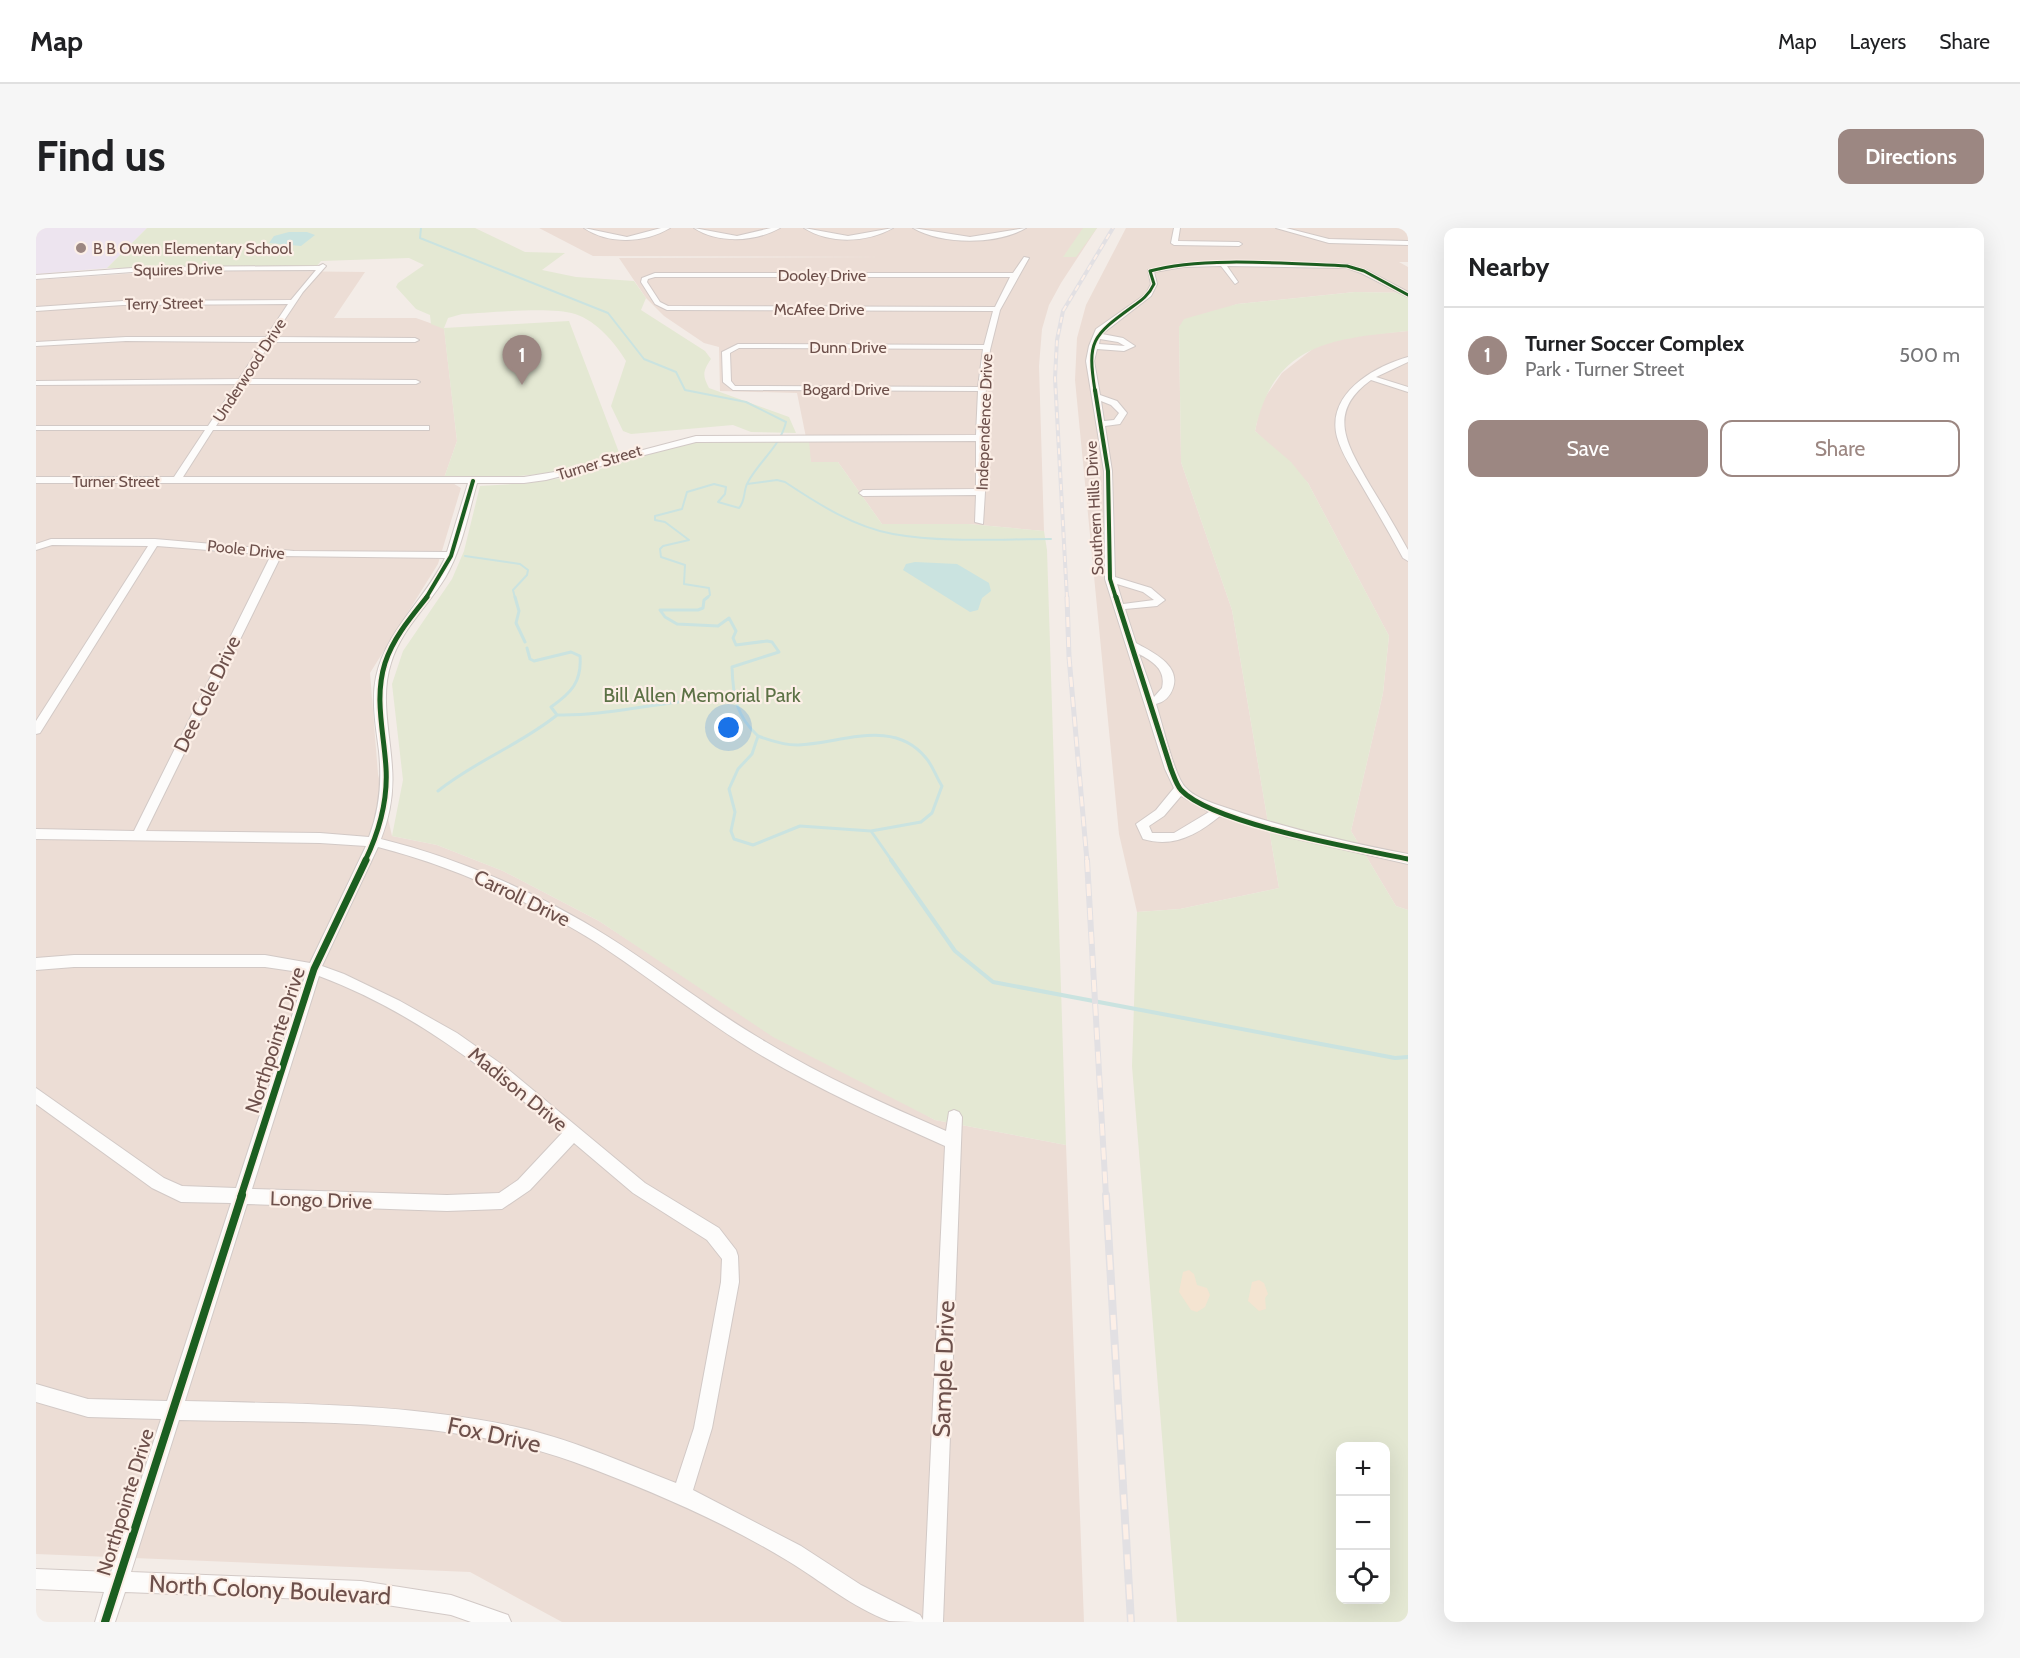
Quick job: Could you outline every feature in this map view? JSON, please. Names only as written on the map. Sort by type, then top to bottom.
[{"type":"street","points":[[587,228],[607,238],[622,239],[667,228]]},
{"type":"street","points":[[697,228],[718,237],[738,239],[777,228]]},
{"type":"street","points":[[807,228],[831,237],[851,240],[890,228]]},
{"type":"street","points":[[916,228],[945,237],[967,240],[992,238],[1023,228]]},
{"type":"street","points":[[1177,228],[1174,243],[1239,244]]},
{"type":"street","points":[[1279,228],[1329,241],[1408,243]]},
{"type":"street","name":"Independence Drive","points":[[980,522],[983,389],[987,347],[997,309],[1026,258]]},
{"type":"street","name":"Squires Drive","points":[[36,276],[146,269],[324,265]]},
{"type":"street","name":"Underwood Drive","points":[[176,481],[293,302],[324,265]]},
{"type":"street","points":[[1223,265],[1235,282]]},
{"type":"street","points":[[1304,265],[1316,277]]},
{"type":"street","name":"Southern Hills Drive","points":[[1180,789],[1171,769],[1110,579],[1108,471],[1090,361],[1093,346],[1107,323],[1149,295],[1154,284],[1150,271],[1155,268],[1304,265],[1360,268],[1372,273],[1388,286],[1408,295]]},
{"type":"street","name":"Dooley Drive","points":[[648,292],[645,278],[655,275],[1015,275]]},
{"type":"street","name":"McAfee Drive","points":[[648,292],[660,307],[674,309],[997,309]]},
{"type":"street","name":"Terry Street","points":[[36,309],[123,303],[293,302]]},
{"type":"street","points":[[1093,346],[1117,349],[1131,346],[1120,340],[1098,336]]},
{"type":"street","points":[[36,344],[126,339],[415,340]]},
{"type":"street","name":"Dunn Drive","points":[[727,368],[726,352],[738,346],[987,347]]},
{"type":"street","points":[[1408,359],[1367,379],[1344,404],[1340,429],[1347,453],[1408,558]]},
{"type":"street","name":"Bogard Drive","points":[[727,368],[728,386],[739,389],[983,389]]},
{"type":"street","points":[[1367,379],[1408,390]]},
{"type":"street","points":[[36,383],[416,382]]},
{"type":"street","name":"Southern Hills Drive","points":[[1097,397],[1114,403],[1123,413],[1117,422],[1102,424]]},
{"type":"street","points":[[36,428],[426,428]]},
{"type":"street","name":"Turner Street","points":[[36,480],[473,481],[547,478],[590,468],[665,444],[709,438],[982,438]]},
{"type":"street","name":"Northpointe Drive","points":[[105,1622],[170,1412],[314,969],[374,842],[385,803],[387,780],[379,683],[393,642],[439,579],[451,555],[473,481]]},
{"type":"street","points":[[863,493],[981,492]]},
{"type":"street","points":[[36,730],[155,542]]},
{"type":"street","name":"Poole Drive","points":[[39,545],[155,542],[277,553],[451,555]]},
{"type":"street","name":"Dee Cole Drive","points":[[138,835],[277,553]]},
{"type":"street","name":"Southern Hills Drive","points":[[1110,579],[1147,590],[1160,600],[1157,603],[1119,607]]},
{"type":"street","points":[[1131,645],[1160,662],[1168,676],[1168,685],[1164,694],[1156,701],[1150,702]]},
{"type":"street","points":[[1220,810],[1199,827],[1164,839],[1147,836],[1142,824],[1160,813],[1180,789],[1193,799],[1220,810],[1303,835],[1408,859]]},
{"type":"street","name":"Carroll Drive","points":[[36,834],[249,836],[374,842],[415,852],[531,899],[601,939],[759,1046],[842,1092],[953,1142]]},
{"type":"street","name":"Madison Drive","points":[[36,964],[74,961],[264,961],[314,969],[339,978],[395,1005],[452,1037],[499,1071],[639,1188],[713,1234],[730,1256],[730,1282],[703,1428],[682,1495]]},
{"type":"street","name":"Longo Drive","points":[[36,1095],[158,1183],[181,1194],[447,1203],[502,1201],[524,1185],[573,1133]]},
{"type":"street","name":"Sample Drive","points":[[933,1622],[954,1117]]},
{"type":"street","name":"Fox Drive","points":[[36,1393],[88,1408],[375,1416],[445,1423],[514,1436],[572,1452],[682,1495],[794,1553],[854,1592],[914,1622]]},
{"type":"street","name":"North Colony Boulevard","points":[[36,1579],[362,1591],[451,1605],[501,1622]]},
{"type":"shaded area","name":"B B Owen Elementary School","points":[[36,228],[147,228],[107,268],[36,274]]},
{"type":"shaded area","points":[[539,228],[1097,228],[1049,305],[1042,329],[1039,366],[1044,531],[969,524],[882,524],[838,462],[811,462],[797,393],[720,391],[719,347],[704,343],[664,316],[646,298],[619,258],[884,257],[593,256]]},
{"type":"shaded area","points":[[1126,228],[1408,228],[1408,262],[1399,262],[1408,267],[1408,293],[1355,292],[1237,304],[1179,327],[1181,462],[1232,610],[1279,888],[1180,909],[1137,912],[1119,834],[1075,380],[1077,338],[1086,305]]},
{"type":"shaded area","points":[[182,270],[365,272],[334,318],[416,318],[444,328],[457,441],[444,478],[461,488],[438,564],[370,673],[378,774],[392,836],[437,845],[503,871],[599,921],[702,988],[935,1120],[1066,1145],[1084,1622],[562,1622],[470,1572],[36,1554],[36,280]]},
{"type":"shaded area","points":[[1408,331],[1408,910],[1396,906],[1351,831],[1383,693],[1389,636],[1308,483],[1255,431],[1261,403],[1282,373],[1319,344],[1353,336]]},
{"type":"green space","points":[[147,228],[475,228],[525,252],[565,253],[542,270],[576,277],[634,281],[646,298],[641,310],[705,351],[711,359],[704,373],[709,388],[789,417],[796,433],[751,432],[733,425],[631,434],[623,431],[611,406],[626,361],[611,340],[591,322],[575,314],[551,310],[462,314],[448,318],[444,328],[569,321],[620,455],[575,468],[533,475],[444,478],[457,441],[444,329],[431,324],[430,315],[416,309],[396,287],[398,283],[424,265],[409,258],[321,261],[316,267],[107,268]]},
{"type":"green space","points":[[1083,228],[1097,228],[1076,257],[1063,257]]},
{"type":"green space","points":[[1355,292],[1408,293],[1408,331],[1331,343],[1310,351],[1291,363],[1276,379],[1264,402],[1255,431],[1291,462],[1308,483],[1389,636],[1383,693],[1351,831],[1396,906],[1408,910],[1408,1622],[1177,1622],[1132,1066],[1137,912],[1180,909],[1279,888],[1232,610],[1181,462],[1179,327],[1184,319],[1237,304]]},
{"type":"green space","name":"Bill Allen Memorial Park","points":[[725,440],[809,441],[811,462],[838,462],[882,524],[969,524],[1044,531],[1047,550],[1066,1145],[935,1120],[773,1037],[599,921],[503,871],[437,845],[392,836],[403,780],[392,684],[403,651],[452,579],[464,551],[480,486],[529,483],[581,475],[681,444]]},
{"type":"sand","points":[[1189,1270],[1194,1274],[1197,1285],[1207,1288],[1210,1295],[1205,1307],[1197,1312],[1191,1310],[1179,1292],[1183,1272]]},
{"type":"sand","points":[[1259,1280],[1264,1283],[1268,1294],[1265,1298],[1266,1309],[1259,1311],[1248,1301],[1252,1282]]},
{"type":"water","points":[[289,232],[307,232],[315,235],[301,246],[269,243],[274,236]]},
{"type":"water","points":[[915,562],[957,564],[989,583],[991,591],[982,598],[978,610],[970,612],[903,570],[906,564]]},
{"type":"waterway","points":[[421,228],[420,238],[608,313],[644,359],[676,372],[685,390],[746,402],[786,422],[775,446],[747,484]]},
{"type":"waterway","points":[[747,484],[777,480],[785,482],[850,520],[893,534],[952,540],[1051,539]]},
{"type":"waterway","points":[[706,598],[710,595],[709,588],[684,584],[685,565],[661,557],[660,549],[663,546],[689,540],[665,522],[655,520],[655,516],[682,509],[687,492],[714,484],[726,487],[725,494],[718,502],[739,508],[743,502],[747,484]]},
{"type":"waterway","points":[[465,556],[520,564],[528,570],[527,575],[513,590],[515,598]]},
{"type":"waterway","points":[[515,597],[519,611],[516,623],[525,642]]},
{"type":"waterway","points":[[708,597],[704,600],[703,608],[698,610],[660,610],[665,617],[677,624],[718,626],[729,618],[736,631],[733,638],[736,645],[772,642],[779,652],[732,667],[733,687],[740,713],[758,736]]},
{"type":"waterway","points":[[527,648],[530,659],[534,661],[571,652],[580,656],[579,673],[574,686],[551,707],[557,715]]},
{"type":"waterway","points":[[688,698],[734,696]]},
{"type":"waterway","points":[[557,715],[602,713],[678,702]]},
{"type":"waterway","points":[[438,791],[557,715]]},
{"type":"waterway","points":[[758,736],[798,745],[865,736],[882,736],[898,739],[913,746],[926,758],[942,786],[932,813],[921,822],[871,831]]},
{"type":"waterway","points":[[758,736],[752,754],[738,769],[729,789],[735,812],[731,831],[734,839],[753,845],[800,826],[871,831]]},
{"type":"waterway","points":[[871,831],[892,861]]},
{"type":"waterway","points":[[891,860],[955,951],[993,982],[1395,1058],[1408,1057]]},
{"type":"railway","points":[[1067,598],[1055,378],[1057,340],[1063,311],[1113,228]]},
{"type":"railway","points":[[1067,597],[1069,657],[1087,861]]},
{"type":"railway","points":[[1087,860],[1106,1196]]},
{"type":"railway","points":[[1106,1195],[1131,1622]]},
{"type":"cycle path","points":[[1408,295],[1364,271],[1347,266],[1244,264],[1183,265],[1162,268],[1150,271],[1154,284],[1149,295],[1099,331],[1090,361],[1108,471],[1110,579],[1179,788],[1197,801],[1253,823],[1408,859]]},
{"type":"cycle path","points":[[105,1622],[314,969],[368,854],[382,816],[387,785],[380,697],[385,663],[402,629],[432,590],[451,556],[473,481]]},
{"type":"place","name":"B B Owen Elementary School","points":[[81,248]]},
{"type":"place","name":"Turner Soccer Complex","points":[[522,385]]}]
